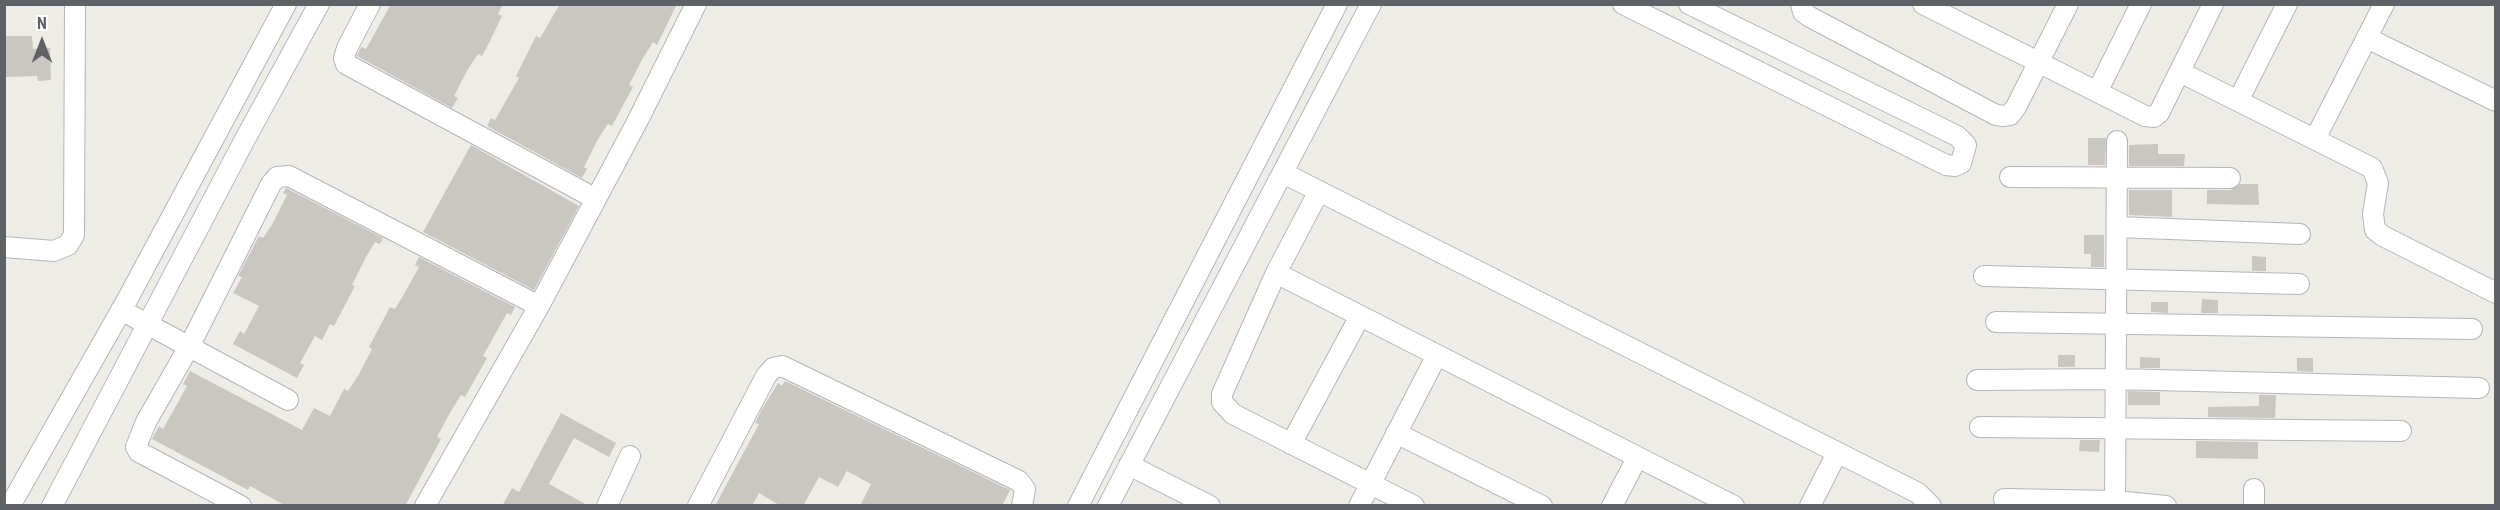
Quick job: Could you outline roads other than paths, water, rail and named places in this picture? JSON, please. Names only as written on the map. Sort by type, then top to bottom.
[{"type":"street","points":[[4,247],[54,251],[68,245],[74,235],[75,4]]},
{"type":"street","points":[[10,506],[121,310],[286,4]]},
{"type":"street","points":[[52,506],[244,141],[319,4]]},
{"type":"street","points":[[370,4],[347,48],[344,58],[346,64],[596,198]]},
{"type":"street","points":[[425,506],[539,306],[696,4]]},
{"type":"street","points":[[1078,506],[1337,4]]},
{"type":"street","points":[[1108,506],[1371,4]]},
{"type":"street","points":[[1623,4],[1946,165],[1955,166],[1961,163],[1966,145],[1957,136],[1719,11],[1689,4]]},
{"type":"street","points":[[1801,4],[1803,12],[1810,17],[1996,115],[2010,115],[2068,4]]},
{"type":"street","points":[[1923,4],[2145,116],[2154,117],[2159,113],[2213,4]]},
{"type":"street","points":[[2097,92],[2141,4]]},
{"type":"street","points":[[2238,101],[2287,4]]},
{"type":"street","points":[[2315,139],[2384,4]]},
{"type":"street","points":[[1702,45],[1719,11]]},
{"type":"street","points":[[2367,38],[2496,101]]},
{"type":"street","points":[[2180,72],[2372,168],[2378,183],[2373,214],[2375,230],[2496,293]]},
{"type":"street","points":[[2115,503],[2117,141]]},
{"type":"street","points":[[1283,173],[1918,494],[1932,506]]},
{"type":"street","points":[[241,506],[139,452],[136,447],[146,422],[190,345],[271,184],[277,177],[289,176],[539,306]]},
{"type":"street","points":[[2010,177],[2230,178]]},
{"type":"street","points":[[1318,191],[1276,273],[1222,394],[1222,402],[1233,414],[1414,506]]},
{"type":"street","points":[[2117,227],[2300,234]]},
{"type":"street","points":[[1276,273],[1637,458],[1712,501],[1734,506]]},
{"type":"street","points":[[1984,276],[2299,284]]},
{"type":"street","points":[[121,310],[190,345],[288,400]]},
{"type":"street","points":[[1291,444],[1360,316]]},
{"type":"street","points":[[1996,322],[2472,329]]},
{"type":"street","points":[[1359,506],[1437,355]]},
{"type":"street","points":[[698,506],[766,376],[773,368],[782,366],[1019,481],[1025,489],[1022,506]]},
{"type":"street","points":[[1977,380],[2115,380],[2479,387]]},
{"type":"street","points":[[1980,427],[2401,431]]},
{"type":"street","points":[[1396,433],[1542,506]]},
{"type":"street","points":[[1810,506],[1837,453]]},
{"type":"street","points":[[607,506],[630,456]]},
{"type":"street","points":[[1612,506],[1637,458]]},
{"type":"street","points":[[1129,465],[1210,506]]},
{"type":"street","points":[[2004,499],[2166,506]]}]
